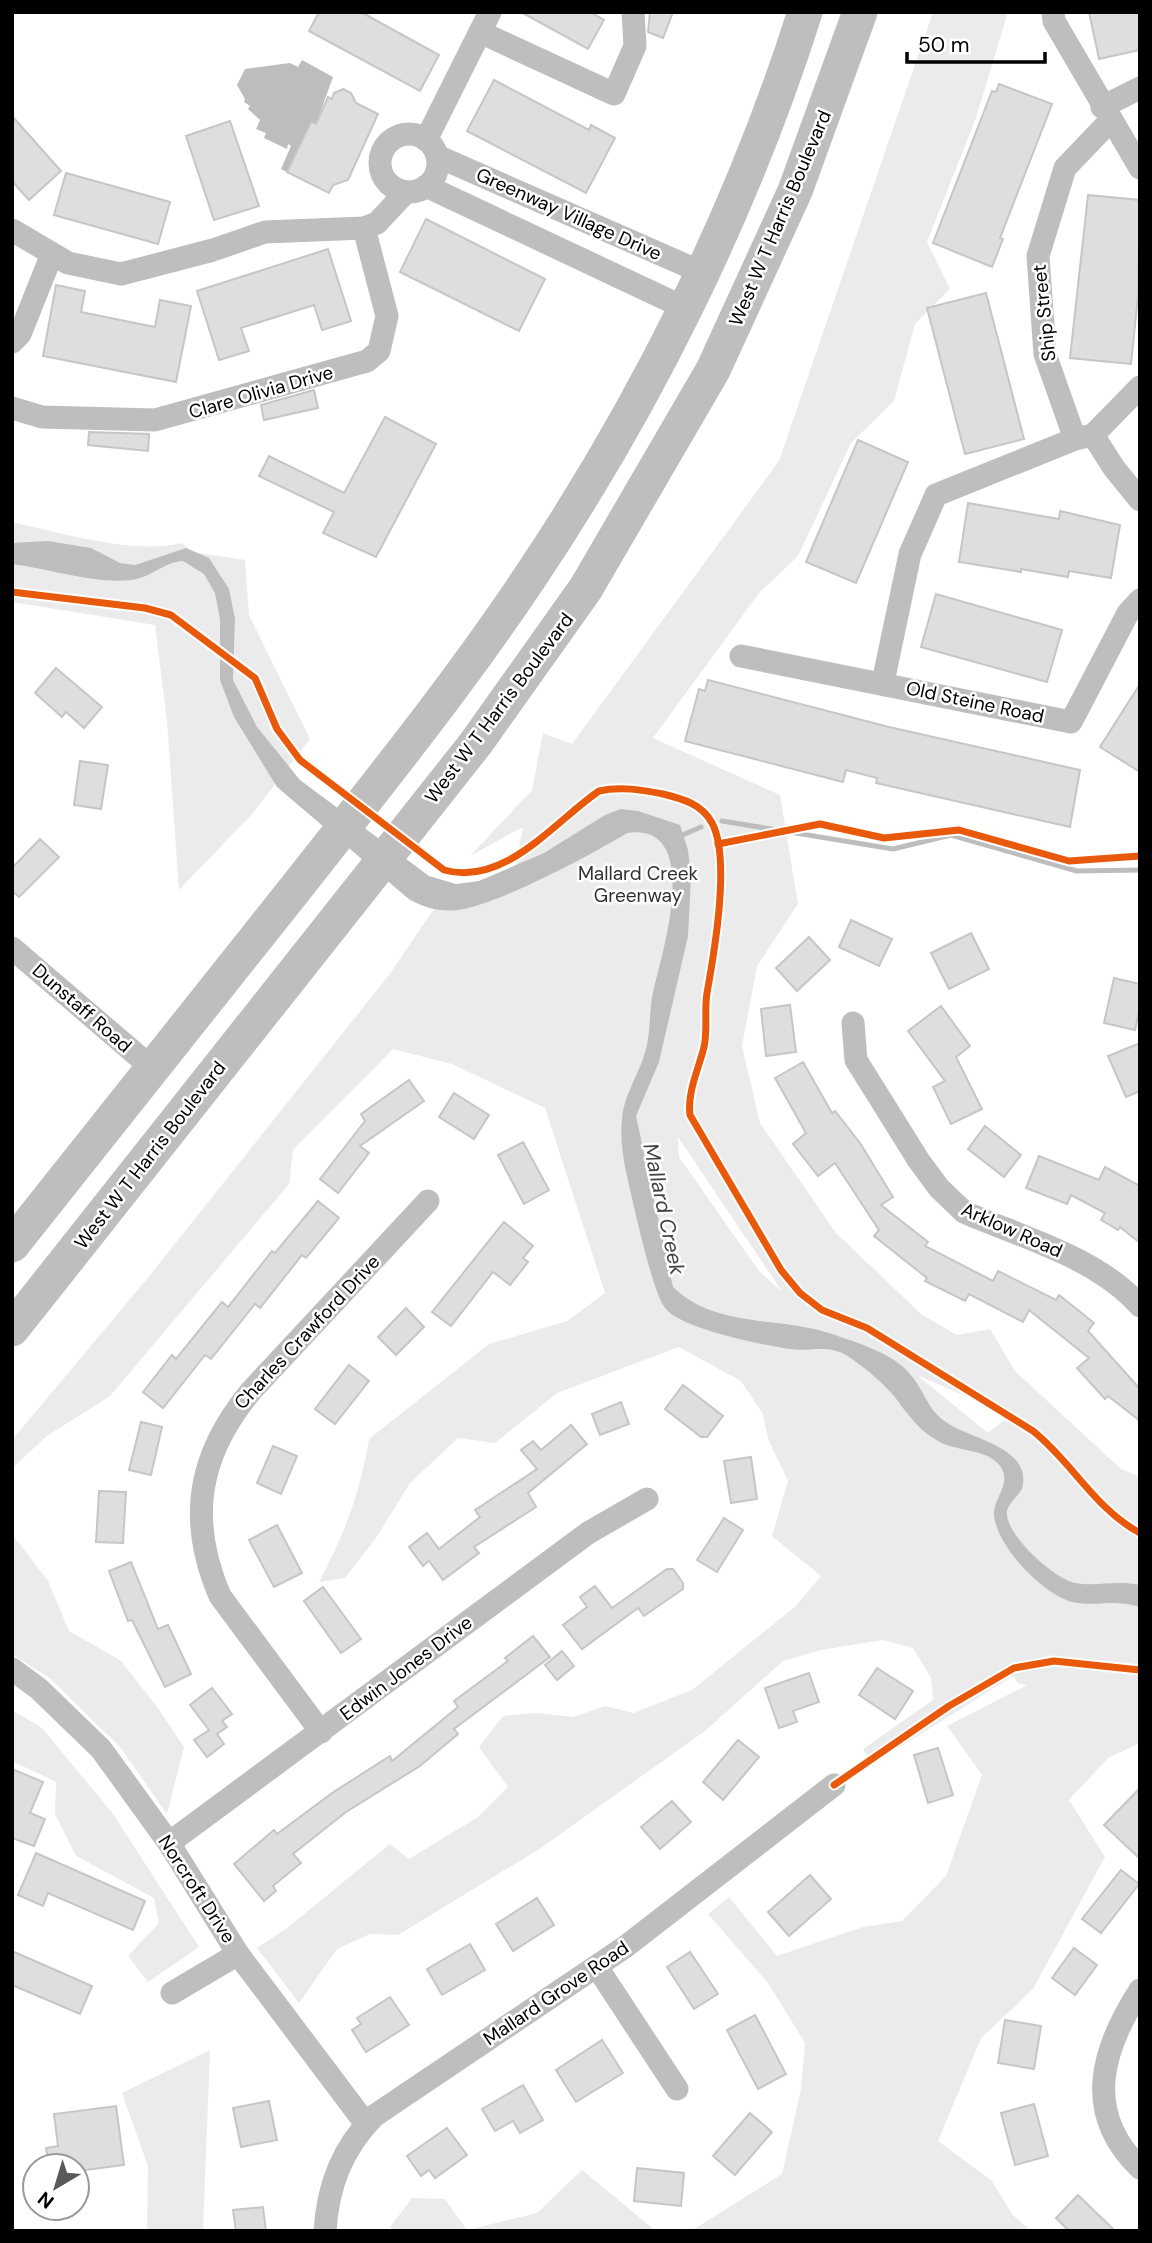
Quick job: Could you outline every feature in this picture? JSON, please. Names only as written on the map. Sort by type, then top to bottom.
[{"type":"main road","points":[[12,1245],[459,680],[572,512],[685,308],[746,175],[805,12]]},
{"type":"main road","name":"West W T Harris Boulevard","points":[[12,1329],[483,734],[586,588],[713,370],[795,191],[860,12]]},
{"type":"street","points":[[12,230],[68,263],[121,274],[213,250],[265,232],[364,228],[377,223],[416,189],[434,178],[432,148],[485,22],[614,94],[635,46],[633,12]]},
{"type":"street","points":[[1053,12],[1054,20],[1106,114],[1140,168]]},
{"type":"street","name":"Ship Street","points":[[1140,88],[1106,114],[1065,168],[1038,256],[1045,354],[1084,437],[1140,500]]},
{"type":"street","points":[[416,189],[389,184],[380,167],[380,157],[384,148],[399,136],[408,134],[432,148]]},
{"type":"street","name":"Greenway Village Drive","points":[[432,148],[701,272]]},
{"type":"street","name":"Greenway Village Drive","points":[[416,189],[557,249],[685,308]]},
{"type":"street","points":[[557,249],[573,214]]},
{"type":"street","name":"Clare Olivia Drive","points":[[12,408],[42,416],[155,420],[368,361],[379,351],[387,316],[364,228]]},
{"type":"street","points":[[12,342],[20,334],[52,254]]},
{"type":"street","points":[[883,682],[910,554],[936,495],[1084,437],[1140,387]]},
{"type":"street","name":"Old Steine Road","points":[[741,656],[883,682],[1071,722],[1128,613],[1140,600]]},
{"type":"street","name":"Dunstaff Road","points":[[12,948],[152,1068]]},
{"type":"street","name":"Arklow Road","points":[[853,1023],[856,1060],[919,1161],[950,1201],[964,1212],[1085,1262],[1117,1283],[1140,1306]]},
{"type":"street","name":"Charles Crawford Drive","points":[[320,1732],[220,1596],[209,1570],[203,1542],[201,1500],[206,1470],[216,1441],[231,1415],[428,1201]]},
{"type":"street","name":"Edwin Jones Drive","points":[[169,1843],[589,1533],[647,1499]]},
{"type":"street","name":"Norcroft Drive","points":[[12,1669],[39,1689],[101,1749],[169,1843],[238,1954],[366,2124]]},
{"type":"street","name":"Mallard Grove Road","points":[[325,2231],[333,2177],[343,2155],[366,2124],[393,2100],[597,1967],[834,1785]]},
{"type":"street","points":[[172,1993],[238,1954]]},
{"type":"street","points":[[597,1967],[677,2089]]},
{"type":"street","points":[[1140,1990],[1117,2025],[1108,2049],[1104,2074],[1112,2126],[1140,2168]]},
{"type":"green space","name":"Mallard Creek Greenway","points":[[933,12],[1008,12],[976,118],[927,242],[950,289],[915,324],[894,401],[851,443],[798,556],[759,593],[653,738],[780,795],[798,904],[757,966],[742,1046],[760,1123],[836,1233],[921,1314],[957,1335],[990,1329],[1015,1371],[1121,1469],[1140,1477],[1140,1743],[1108,1758],[1069,1800],[1105,1857],[1033,1989],[981,2038],[938,2141],[991,2180],[1013,2215],[1031,2231],[691,2231],[782,2174],[801,2089],[805,2043],[768,1983],[708,1914],[729,1897],[777,1956],[863,1927],[902,1921],[946,1876],[982,1775],[947,1726],[1027,1685],[1019,1684],[1013,1676],[873,1764],[863,1749],[933,1700],[931,1678],[913,1648],[883,1640],[821,1650],[783,1661],[705,1731],[541,1848],[398,1935],[370,1934],[337,1949],[299,2003],[257,1948],[287,1928],[390,1844],[409,1859],[478,1817],[508,1787],[479,1747],[503,1716],[536,1713],[573,1717],[605,1706],[633,1713],[692,1690],[796,1606],[821,1576],[772,1536],[788,1481],[768,1439],[763,1414],[741,1381],[679,1347],[557,1393],[495,1443],[458,1438],[410,1483],[376,1538],[345,1578],[319,1582],[337,1547],[350,1512],[369,1439],[489,1344],[567,1321],[605,1293],[545,1108],[452,1064],[393,1049],[293,1150],[289,1184],[110,1396],[47,1436],[12,1468],[12,1440],[146,1280],[389,975],[446,891],[515,869],[523,827],[470,856],[532,790],[543,733],[572,744],[779,461]],"holes":[[[678,1137],[781,1290],[781,1291],[759,1271],[679,1157]],[[917,1375],[1007,1414],[1008,1417],[988,1433]]]},
{"type":"green space","points":[[12,522],[120,545],[163,546],[182,543],[192,552],[245,560],[249,615],[310,739],[252,814],[179,890],[167,721],[155,625],[12,602]]},
{"type":"green space","points":[[12,1534],[48,1581],[69,1631],[120,1660],[158,1708],[184,1747],[167,1814],[120,1747],[51,1679],[12,1654]]},
{"type":"green space","points":[[12,1710],[42,1728],[113,1814],[199,1947],[148,1982],[128,1956],[159,1923],[154,1898],[76,1856],[55,1814],[56,1782],[12,1761]]},
{"type":"green space","points":[[210,2050],[203,2231],[147,2231],[148,2166],[122,2093]]},
{"type":"green space","points":[[582,2170],[656,2231],[395,2231],[390,2227],[412,2198],[445,2199],[467,2230],[537,2213]]},
{"type":"shaded area","points":[[302,60],[333,77],[316,124],[311,122],[287,172],[281,169],[291,146],[288,144],[287,149],[264,138],[266,133],[256,129],[260,120],[248,109],[250,106],[244,102],[237,85],[245,69],[290,63],[298,67]]},
{"type":"shaded area","points":[[48,541],[91,548],[120,563],[135,565],[186,548],[209,558],[229,589],[235,619],[233,680],[257,727],[300,780],[429,876],[456,884],[479,881],[544,853],[605,815],[621,809],[638,811],[680,825],[688,850],[691,877],[688,936],[659,1062],[636,1116],[673,1287],[709,1310],[750,1320],[815,1329],[867,1347],[899,1363],[943,1420],[999,1447],[1019,1464],[1023,1475],[1022,1489],[1008,1508],[1008,1521],[1032,1554],[1043,1565],[1075,1583],[1140,1585],[1140,1607],[1122,1603],[1077,1603],[1051,1592],[1037,1581],[1013,1556],[997,1528],[994,1515],[1004,1484],[1000,1466],[987,1456],[945,1444],[931,1437],[913,1421],[883,1385],[846,1355],[825,1349],[790,1349],[723,1335],[687,1323],[665,1308],[654,1284],[643,1245],[621,1133],[623,1110],[646,1049],[652,999],[669,923],[672,869],[665,848],[651,835],[627,833],[544,878],[475,906],[445,910],[410,900],[277,787],[234,717],[220,680],[220,619],[215,593],[204,574],[183,561],[170,564],[146,576],[117,581],[12,564],[12,543]]},
{"type":"building","points":[[319,12],[361,12],[439,55],[420,91],[309,31]]},
{"type":"building","points":[[521,12],[590,12],[604,20],[588,49]]},
{"type":"building","points":[[650,12],[673,12],[663,38],[648,32]]},
{"type":"building","points":[[1089,12],[1140,12],[1140,50],[1099,59]]},
{"type":"building","points":[[494,80],[589,130],[591,125],[615,138],[586,193],[467,131]]},
{"type":"building","points":[[999,84],[1052,104],[1000,238],[1003,239],[992,267],[933,243],[992,91],[996,92]]},
{"type":"building","points":[[343,89],[351,93],[356,103],[378,114],[348,180],[333,185],[329,193],[287,172],[311,122],[316,124],[328,97],[332,99],[334,93]]},
{"type":"building","points":[[12,116],[61,171],[29,200],[12,181]]},
{"type":"building","points":[[230,121],[259,206],[214,220],[186,136]]},
{"type":"building","points":[[66,173],[170,202],[158,244],[54,215]]},
{"type":"building","points":[[1088,195],[1140,200],[1138,296],[1131,364],[1070,358]]},
{"type":"building","points":[[426,219],[545,279],[519,331],[400,272]]},
{"type":"building","points":[[328,249],[351,321],[322,330],[314,305],[241,328],[249,351],[219,360],[197,291]]},
{"type":"building","points":[[56,285],[85,291],[81,312],[155,327],[160,300],[191,306],[176,382],[43,356]]},
{"type":"building","points":[[986,293],[1024,439],[965,454],[927,308]]},
{"type":"building","points":[[314,390],[318,408],[264,420],[261,405]]},
{"type":"building","points":[[385,417],[436,444],[376,557],[323,533],[334,512],[259,476],[269,456],[344,493]]},
{"type":"building","points":[[89,432],[149,434],[148,451],[88,445]]},
{"type":"building","points":[[858,440],[908,462],[856,583],[806,562]]},
{"type":"building","points":[[968,503],[1059,519],[1060,511],[1120,525],[1111,578],[1069,571],[1068,577],[959,562]]},
{"type":"building","points":[[936,594],[1062,630],[1047,682],[921,647]]},
{"type":"building","points":[[56,668],[102,707],[84,728],[66,712],[62,717],[35,693]]},
{"type":"building","points":[[708,680],[889,727],[1080,770],[1070,827],[876,783],[877,778],[846,770],[843,782],[685,741],[699,689],[705,691]]},
{"type":"building","points":[[1140,684],[1140,772],[1100,747]]},
{"type":"building","points":[[80,761],[108,765],[101,809],[74,805]]},
{"type":"building","points":[[40,839],[59,857],[19,897],[12,891],[12,868]]},
{"type":"building","points":[[851,920],[892,939],[879,966],[839,947]]},
{"type":"building","points":[[971,933],[989,969],[949,989],[931,953]]},
{"type":"building","points":[[809,937],[830,960],[797,991],[776,968]]},
{"type":"building","points":[[1114,978],[1140,984],[1140,1007],[1135,1030],[1104,1023]]},
{"type":"building","points":[[790,1005],[796,1052],[766,1056],[761,1009]]},
{"type":"building","points":[[941,1006],[970,1046],[956,1057],[982,1109],[951,1124],[933,1087],[945,1081],[908,1031]]},
{"type":"building","points":[[1140,1043],[1140,1091],[1126,1097],[1108,1056]]},
{"type":"building","points":[[803,1062],[832,1113],[835,1111],[860,1143],[893,1197],[881,1205],[928,1242],[925,1246],[993,1281],[998,1271],[1056,1300],[1059,1295],[1094,1323],[1088,1331],[1140,1389],[1140,1421],[1108,1396],[1105,1399],[1077,1368],[1089,1358],[1029,1310],[1023,1322],[969,1294],[965,1301],[925,1281],[927,1278],[874,1236],[879,1230],[835,1163],[818,1176],[793,1144],[806,1133],[775,1078]]},
{"type":"building","points":[[409,1080],[424,1101],[360,1146],[369,1153],[338,1193],[320,1179],[365,1121],[361,1114]]},
{"type":"building","points":[[454,1093],[489,1115],[474,1139],[439,1117]]},
{"type":"building","points":[[985,1126],[1021,1155],[1004,1177],[968,1149]]},
{"type":"building","points":[[523,1142],[549,1190],[524,1204],[498,1155]]},
{"type":"building","points":[[1039,1156],[1099,1180],[1105,1167],[1140,1186],[1140,1243],[1120,1227],[1118,1230],[1101,1220],[1105,1213],[1071,1195],[1067,1204],[1026,1188]]},
{"type":"building","points":[[318,1201],[339,1218],[306,1258],[302,1255],[260,1308],[255,1304],[211,1359],[205,1355],[163,1408],[143,1392],[172,1355],[176,1359],[222,1302],[228,1307],[272,1251],[275,1253]]},
{"type":"building","points":[[504,1222],[533,1246],[523,1258],[528,1262],[510,1285],[493,1272],[451,1326],[432,1312]]},
{"type":"building","points":[[406,1308],[424,1327],[396,1355],[378,1337]]},
{"type":"building","points":[[349,1365],[369,1381],[335,1424],[315,1409]]},
{"type":"building","points":[[683,1385],[723,1416],[707,1437],[701,1437],[665,1409]]},
{"type":"building","points":[[621,1402],[629,1424],[600,1435],[592,1414]]},
{"type":"building","points":[[141,1422],[162,1427],[151,1475],[129,1470]]},
{"type":"building","points":[[571,1425],[587,1444],[528,1493],[536,1507],[474,1547],[479,1553],[443,1580],[429,1561],[423,1566],[409,1547],[427,1533],[439,1549],[480,1517],[475,1510],[537,1469],[521,1450],[533,1441],[541,1450]]},
{"type":"building","points":[[273,1446],[297,1456],[281,1494],[257,1483]]},
{"type":"building","points":[[751,1457],[757,1499],[731,1503],[724,1461]]},
{"type":"building","points":[[99,1491],[126,1492],[123,1543],[96,1542]]},
{"type":"building","points":[[724,1518],[743,1530],[717,1572],[697,1560]]},
{"type":"building","points":[[277,1525],[302,1573],[274,1587],[249,1540]]},
{"type":"building","points":[[131,1562],[158,1629],[168,1625],[191,1674],[165,1687],[132,1620],[128,1621],[109,1571]]},
{"type":"building","points":[[667,1569],[673,1569],[683,1583],[683,1589],[644,1616],[638,1608],[582,1649],[563,1625],[587,1607],[580,1597],[595,1586],[612,1608]]},
{"type":"building","points":[[323,1587],[361,1639],[341,1653],[304,1601]]},
{"type":"building","points":[[533,1636],[550,1657],[454,1729],[458,1734],[420,1766],[346,1812],[293,1854],[301,1863],[273,1886],[276,1891],[264,1901],[234,1864],[274,1830],[277,1834],[332,1793],[390,1756],[392,1761],[458,1707],[454,1701],[508,1661],[505,1658]]},
{"type":"building","points":[[562,1651],[574,1666],[557,1680],[545,1665]]},
{"type":"building","points":[[877,1668],[913,1691],[895,1719],[859,1695]]},
{"type":"building","points":[[809,1673],[819,1702],[793,1711],[797,1722],[779,1728],[765,1688]]},
{"type":"building","points":[[212,1688],[232,1714],[222,1721],[227,1727],[217,1734],[224,1744],[207,1757],[194,1740],[209,1730],[190,1705]]},
{"type":"building","points":[[738,1740],[759,1757],[723,1800],[703,1782]]},
{"type":"building","points":[[938,1748],[953,1795],[928,1803],[914,1755]]},
{"type":"building","points":[[12,1769],[43,1782],[30,1813],[45,1819],[34,1846],[12,1838]]},
{"type":"building","points":[[1140,1788],[1140,1859],[1104,1825]]},
{"type":"building","points":[[672,1801],[691,1822],[660,1849],[641,1827]]},
{"type":"building","points":[[36,1853],[145,1901],[133,1930],[48,1893],[43,1906],[18,1895]]},
{"type":"building","points":[[1121,1870],[1139,1884],[1101,1933],[1082,1919]]},
{"type":"building","points":[[810,1875],[831,1899],[789,1936],[768,1912]]},
{"type":"building","points":[[537,1898],[554,1925],[513,1951],[496,1924]]},
{"type":"building","points":[[470,1944],[485,1970],[442,1995],[427,1969]]},
{"type":"building","points":[[1074,1948],[1097,1965],[1075,1995],[1052,1978]]},
{"type":"building","points":[[12,1951],[92,1986],[80,2014],[12,1985]]},
{"type":"building","points":[[690,1952],[718,1994],[694,2009],[667,1967]]},
{"type":"building","points":[[390,1997],[409,2025],[366,2052],[352,2030],[361,2024],[357,2018]]},
{"type":"building","points":[[755,2015],[786,2074],[758,2089],[727,2030]]},
{"type":"building","points":[[1005,2020],[1041,2026],[1034,2069],[998,2063]]},
{"type":"building","points":[[602,2040],[623,2073],[576,2102],[556,2070]]},
{"type":"building","points":[[523,2085],[543,2120],[520,2133],[513,2121],[495,2131],[482,2109]]},
{"type":"building","points":[[269,2101],[277,2140],[241,2147],[233,2108]]},
{"type":"building","points":[[1034,2104],[1048,2156],[1015,2165],[1001,2113]]},
{"type":"building","points":[[116,2106],[124,2165],[91,2169],[91,2152],[47,2152],[46,2148],[58,2146],[54,2114]]},
{"type":"building","points":[[750,2113],[772,2132],[735,2175],[713,2156]]},
{"type":"building","points":[[447,2128],[467,2155],[435,2178],[429,2170],[421,2176],[407,2156]]},
{"type":"building","points":[[637,2168],[684,2173],[681,2206],[634,2201]]},
{"type":"building","points":[[1078,2195],[1115,2231],[1069,2231],[1056,2218]]},
{"type":"building","points":[[263,2207],[266,2231],[236,2231],[233,2210]]},
{"type":"waterway","points":[[722,821],[893,849],[951,835],[1077,871],[1140,870]]},
{"type":"waterway","points":[[678,837],[701,827]]},
{"type":"cycle path","points":[[12,592],[145,608],[171,615],[255,678],[277,729],[300,760],[444,870],[466,873],[488,869],[508,860],[547,834],[599,791],[623,789],[655,793],[685,800],[703,811],[712,823],[718,839],[721,882],[717,931],[706,1000],[705,1040],[692,1089],[690,1115],[781,1270],[800,1293],[822,1310],[867,1328],[1033,1431],[1110,1511],[1140,1533]]},
{"type":"cycle path","points":[[718,844],[820,824],[884,838],[959,830],[1069,861],[1140,856]]},
{"type":"cycle path","points":[[834,1785],[949,1706],[1014,1668],[1054,1661],[1140,1670]]},
{"type":"water label","name":"Mallard Creek","points":[[664,1209]]}]
